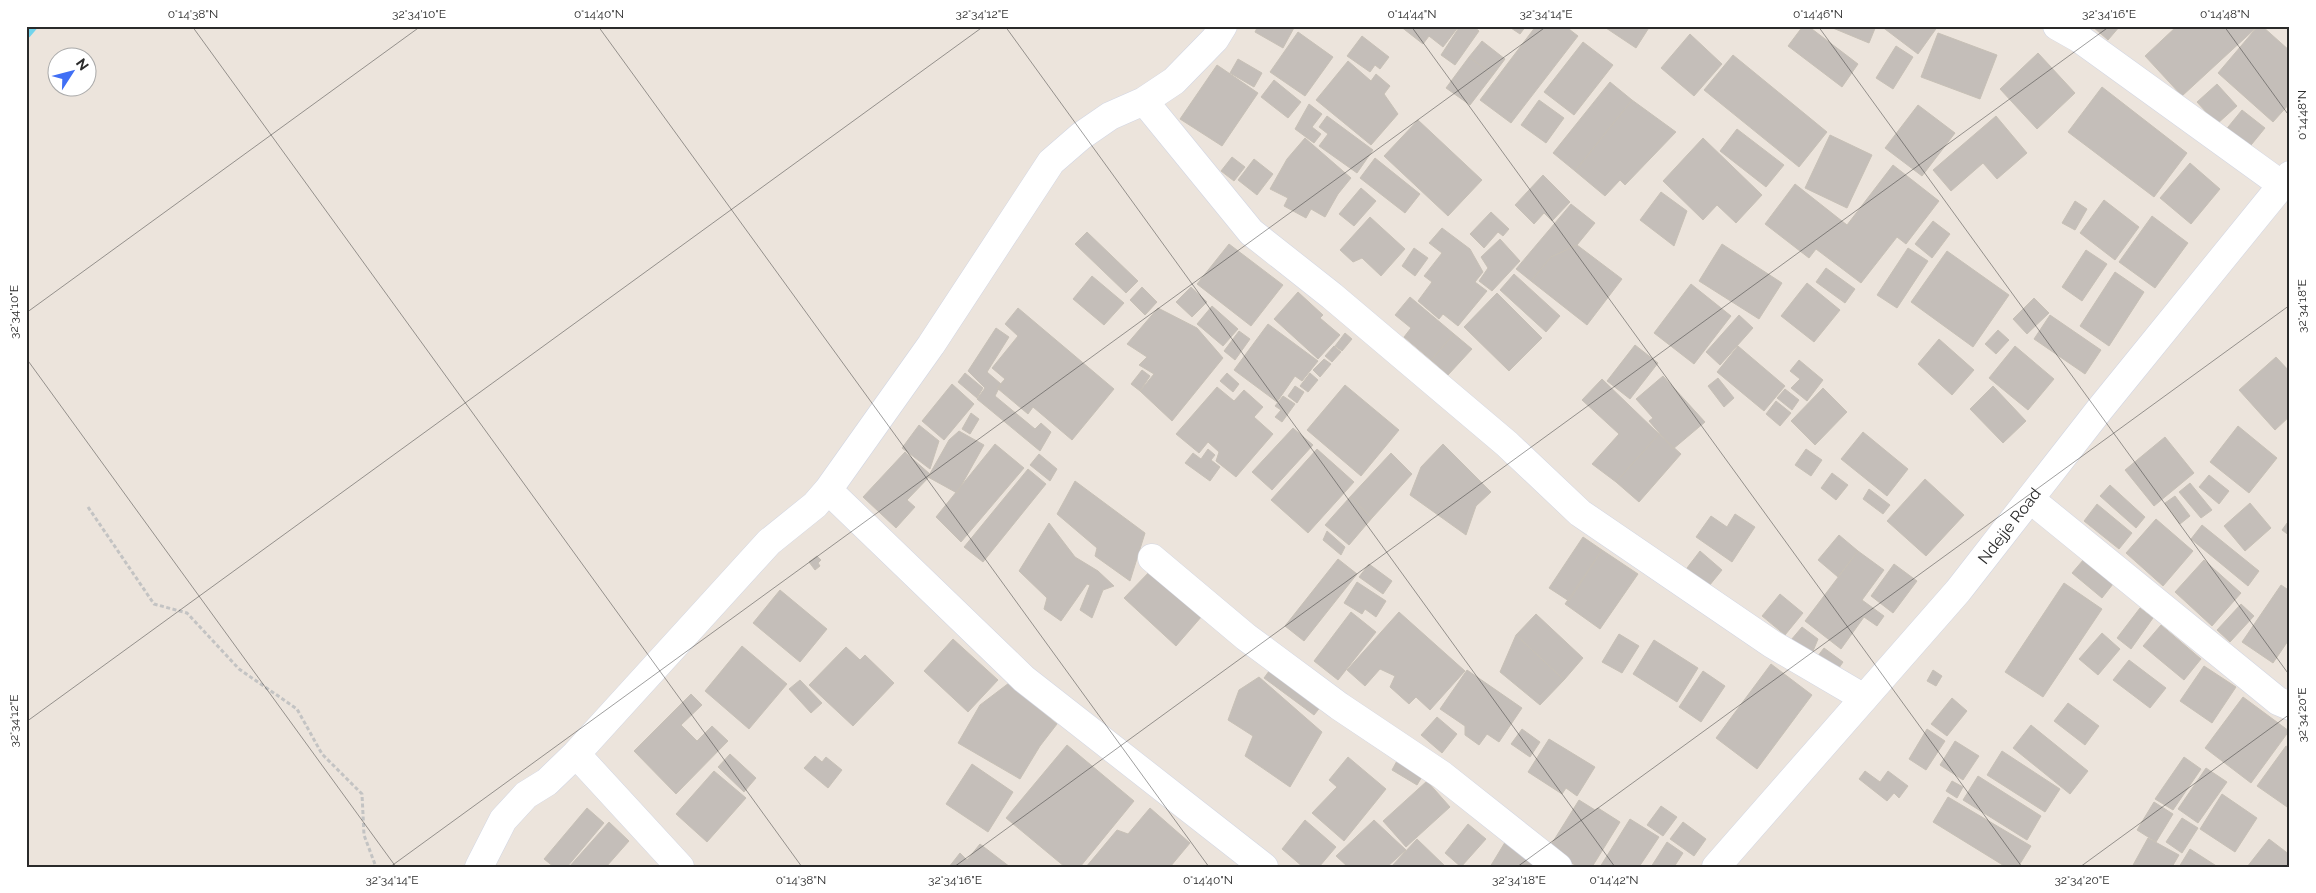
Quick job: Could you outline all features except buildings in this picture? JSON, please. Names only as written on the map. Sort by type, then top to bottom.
[{"type":"street","points":[[479,867],[503,820],[526,795],[547,782],[576,754],[769,542],[815,505],[828,490],[931,345],[1051,162],[1081,136],[1110,116],[1144,102],[1174,81],[1214,39],[1223,26]]},
{"type":"street","points":[[2057,26],[2080,39],[2286,180]]},
{"type":"street","points":[[1144,102],[1250,232],[1332,296],[1507,444],[1580,513],[1772,644],[1864,698]]},
{"type":"street","name":"Ndejje Road","points":[[1716,867],[1958,591],[2286,180]]},
{"type":"street","points":[[828,490],[1024,679],[1264,867]]},
{"type":"street","points":[[2030,499],[2278,701],[2290,706]]},
{"type":"street","points":[[1152,558],[1246,636],[1339,706],[1442,775],[1558,867]]},
{"type":"street","points":[[576,754],[680,867]]},
{"type":"path","points":[[88,507],[154,604],[187,613],[240,669],[297,709],[322,754],[362,794],[364,835],[376,867]]},
{"type":"waterway","points":[[26,33],[32,26]]}]
